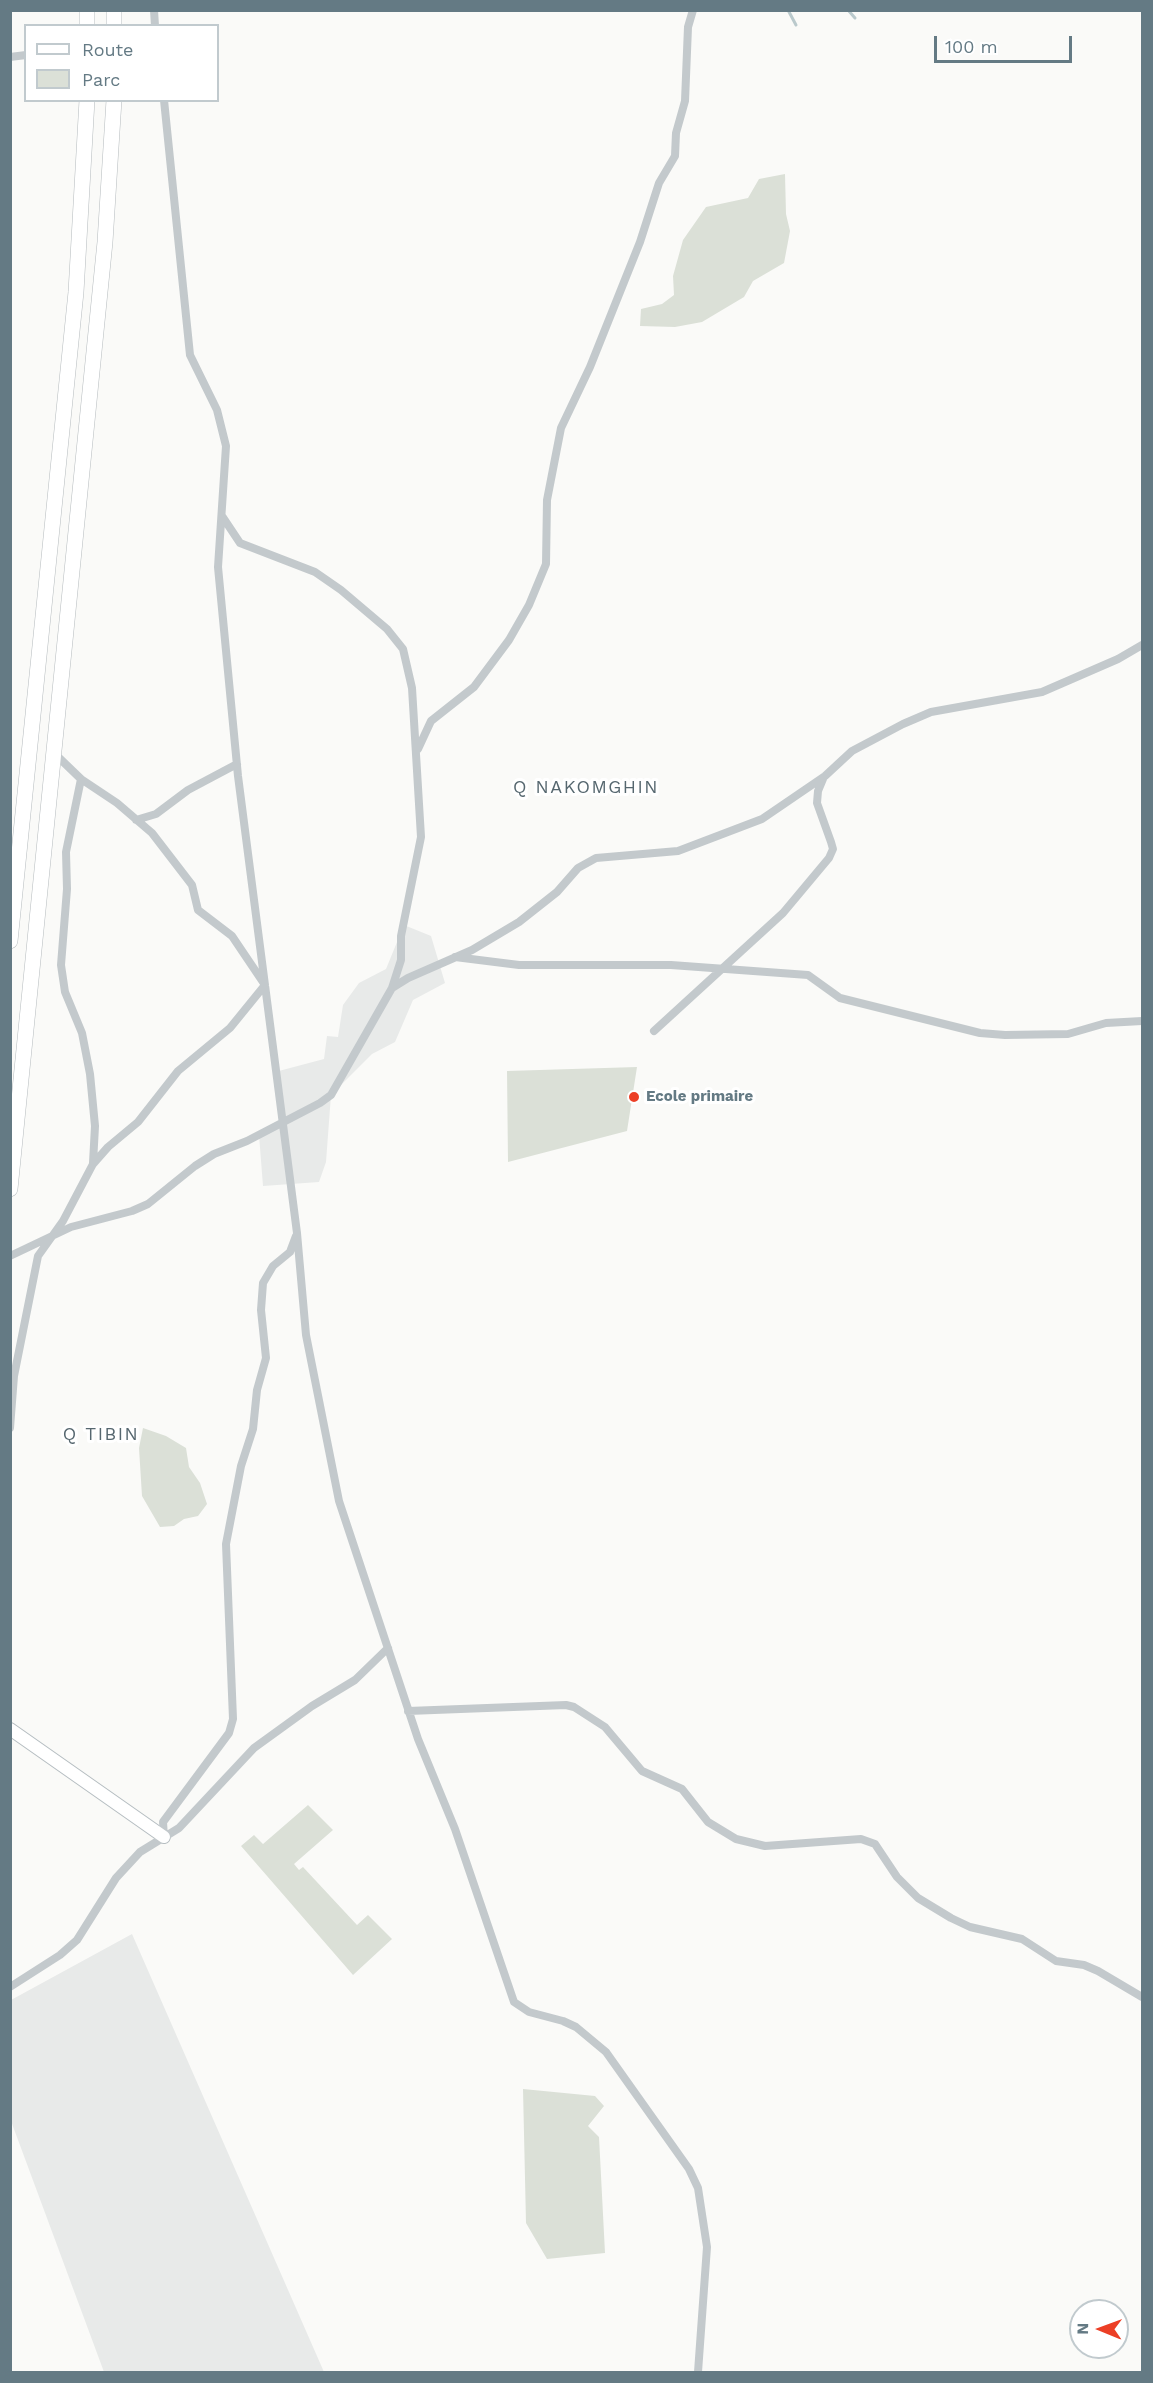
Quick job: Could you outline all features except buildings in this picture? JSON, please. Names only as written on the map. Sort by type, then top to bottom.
[{"type":"highway","points":[[10,941],[76,292],[87,102]]},
{"type":"highway","points":[[10,1189],[105,242],[114,102]]},
{"type":"street","points":[[418,749],[431,721],[474,687],[509,640],[529,605],[546,564],[547,500],[561,428],[590,367],[640,242],[659,183],[675,156],[676,133],[685,101],[688,27],[693,10]]},
{"type":"street","points":[[164,102],[190,355],[216,410],[226,446],[218,567],[237,764],[297,1233],[306,1335],[339,1501],[408,1711],[455,1829],[514,2002],[529,2012],[576,2027],[606,2052],[689,2169],[698,2186],[707,2247],[698,2373]]},
{"type":"street","points":[[10,1256],[51,1235],[148,1204],[204,1160],[283,1122],[331,1095],[392,988],[401,960],[401,936],[421,837],[418,749],[412,688],[403,650],[387,629],[315,572],[240,543],[222,516]]},
{"type":"street","points":[[392,988],[408,978],[472,950],[519,922],[557,892],[578,868],[596,858],[678,851],[762,819],[825,776],[852,751],[903,724],[931,712],[1042,692],[1118,659],[1143,645]]},
{"type":"street","points":[[53,752],[81,779],[152,833],[192,885],[198,910],[232,936],[265,985]]},
{"type":"street","points":[[136,820],[156,814],[188,790],[237,764]]},
{"type":"street","points":[[654,1031],[783,913],[829,858],[832,849],[831,842],[817,803],[818,791],[825,776]]},
{"type":"street","points":[[81,779],[66,852],[67,889],[61,965],[65,992],[82,1033],[90,1074],[95,1126],[93,1164]]},
{"type":"street","points":[[455,957],[519,965],[724,967],[808,975],[840,998],[980,1033],[1068,1034],[1106,1023],[1143,1021]]},
{"type":"street","points":[[10,1428],[14,1376],[32,1274],[38,1256],[63,1221],[93,1164],[108,1146],[138,1122],[178,1071],[230,1028],[265,985]]},
{"type":"street","points":[[164,1838],[163,1822],[229,1733],[233,1719],[226,1544],[241,1466],[253,1429],[257,1390],[266,1358],[261,1310],[263,1283],[273,1266],[290,1252],[297,1233]]},
{"type":"street","points":[[10,1987],[60,1955],[77,1940],[116,1878],[140,1852],[179,1828],[254,1748],[312,1706],[355,1680],[388,1648]]},
{"type":"street","points":[[408,1711],[566,1705],[574,1707],[605,1727],[642,1771],[682,1789],[708,1822],[736,1839],[765,1846],[861,1839],[875,1844],[897,1877],[918,1898],[951,1918],[970,1927],[1022,1939],[1056,1961],[1098,1971],[1143,1997]]},
{"type":"street","points":[[10,1729],[31,1741],[164,1838]]},
{"type":"shaded area","points":[[404,925],[431,936],[445,983],[413,1000],[395,1042],[372,1054],[331,1095],[326,1162],[319,1182],[263,1186],[259,1135],[283,1122],[275,1072],[324,1059],[327,1036],[338,1037],[343,1005],[359,983],[386,969]]},
{"type":"shaded area","points":[[132,1934],[324,2372],[104,2372],[11,2121],[11,2000]]},
{"type":"green space","points":[[785,174],[786,214],[790,231],[784,263],[753,281],[744,297],[702,322],[675,327],[640,326],[641,309],[662,304],[674,295],[673,276],[683,240],[706,207],[748,198],[759,179]]},
{"type":"green space","points":[[637,1067],[627,1131],[508,1162],[507,1071]]},
{"type":"green space","points":[[143,1428],[166,1436],[186,1448],[189,1467],[200,1483],[207,1504],[198,1516],[184,1519],[174,1526],[160,1527],[142,1496],[139,1448]]},
{"type":"green space","points":[[308,1805],[333,1830],[294,1864],[299,1870],[303,1867],[357,1925],[368,1915],[392,1939],[353,1975],[241,1846],[254,1835],[263,1844]]},
{"type":"green space","points":[[523,2089],[595,2096],[604,2106],[588,2126],[599,2137],[605,2253],[547,2259],[526,2223]]},
{"type":"waterway","points":[[788,10],[796,25]]},
{"type":"waterway","points":[[848,10],[855,18]]},
{"type":"place","name":"Ecole primaire","points":[[634,1097]]},
{"type":"district","name":"Q NAKOMGHIN","points":[[586,788]]},
{"type":"district","name":"Q TIBIN","points":[[101,1435]]}]
